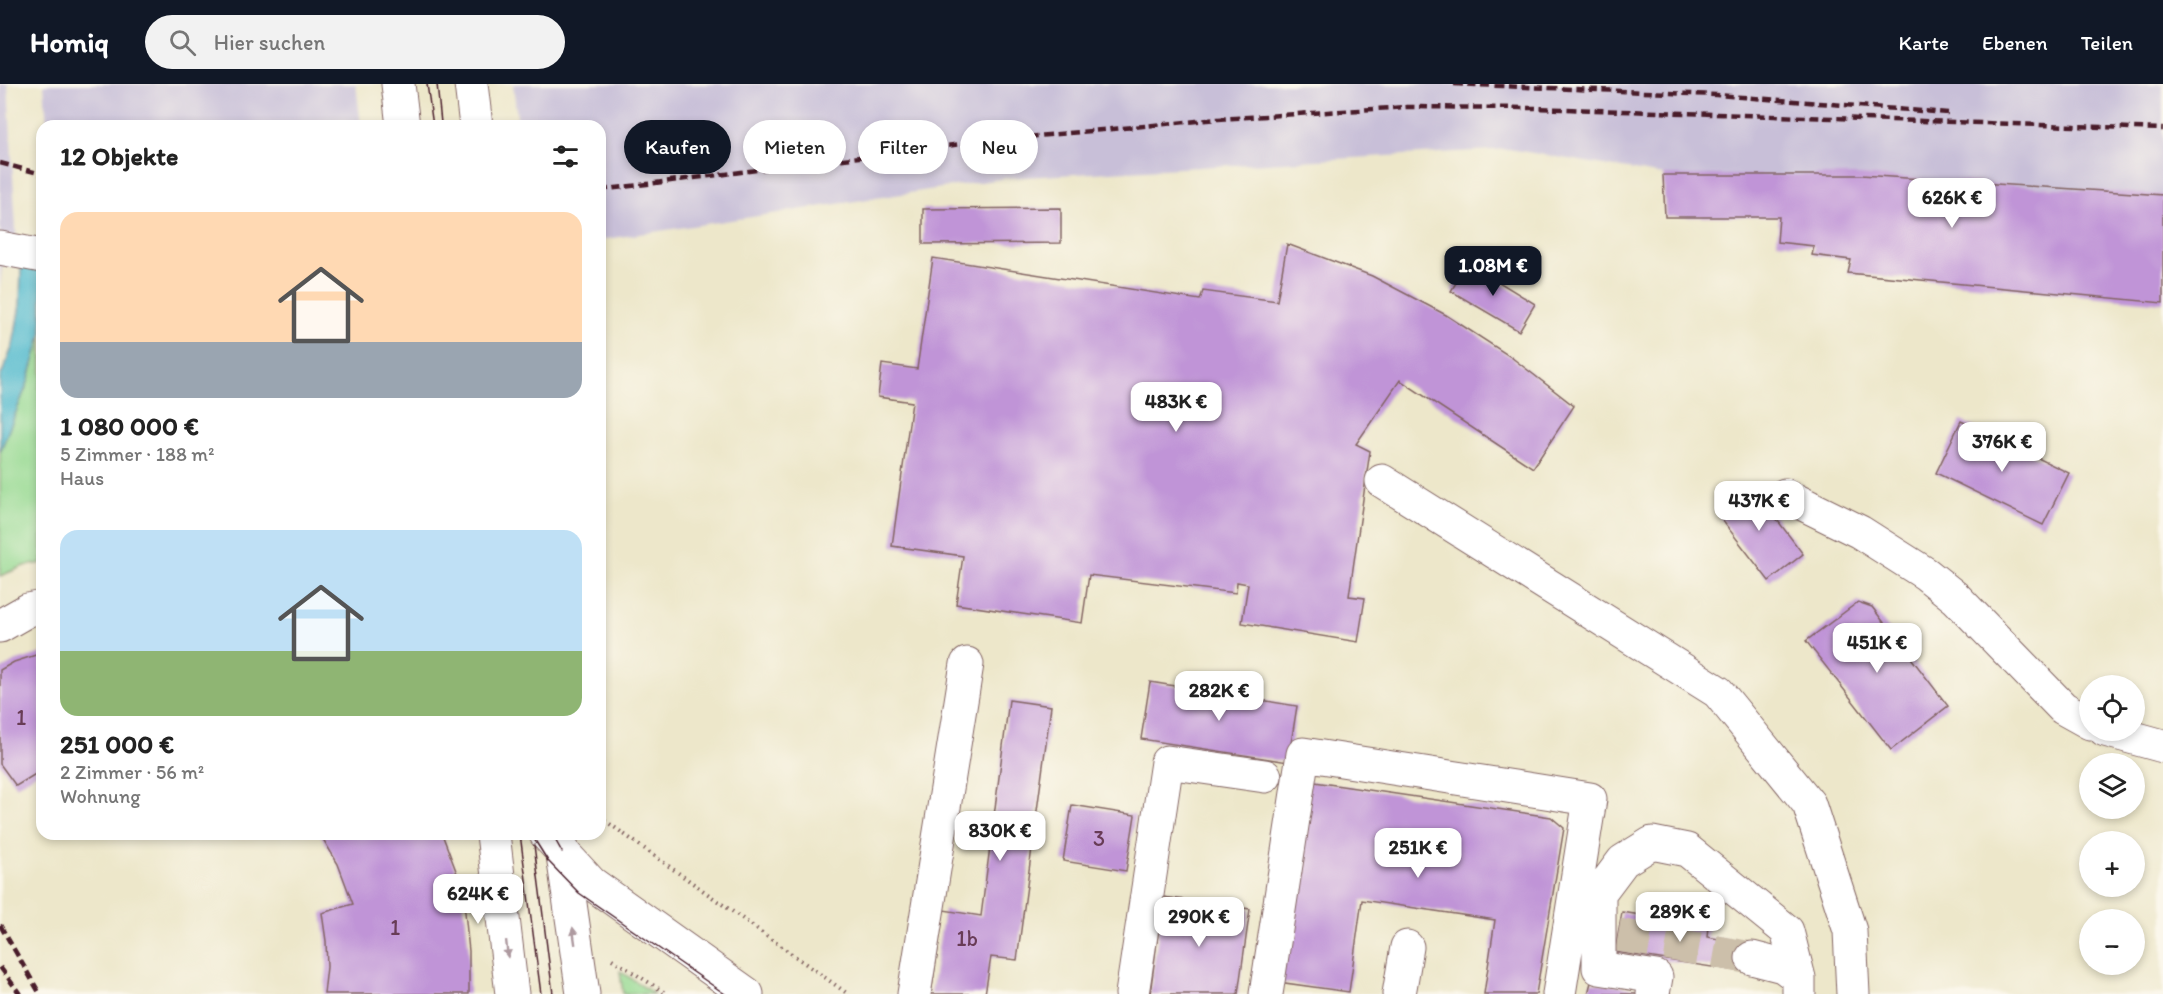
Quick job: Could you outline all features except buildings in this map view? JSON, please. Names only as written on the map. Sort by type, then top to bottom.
[{"type":"main road","points":[[398,84],[402,120]]},
{"type":"main road","points":[[471,84],[475,120]]},
{"type":"main road","points":[[0,248],[36,255]]},
{"type":"main road","points":[[1382,481],[1718,692],[1809,804],[1850,931],[1853,994]]},
{"type":"main road","points":[[1785,495],[1860,532],[1926,574],[1956,598],[2063,708],[2079,717]]},
{"type":"main road","points":[[0,626],[28,610],[36,608]]},
{"type":"main road","points":[[914,994],[967,664]]},
{"type":"main road","points":[[2145,741],[2163,746]]},
{"type":"main road","points":[[1266,994],[1303,754],[1590,799],[1559,994]]},
{"type":"main road","points":[[1132,994],[1167,762],[1265,776]]},
{"type":"main road","points":[[494,840],[512,994]]},
{"type":"main road","points":[[556,840],[583,994]]},
{"type":"main road","points":[[556,840],[576,869],[598,888],[747,994]]},
{"type":"main road","points":[[1653,994],[1656,977],[1599,968],[1608,936],[1599,892],[1623,861],[1652,843],[1687,850],[1787,931],[1799,986]]},
{"type":"main road","points":[[1400,994],[1407,947]]},
{"type":"main road","points":[[1752,958],[1783,966],[1799,986]]},
{"type":"path","points":[[606,821],[848,994]]},
{"type":"path","points":[[607,955],[667,994]]},
{"type":"shaded area","points":[[0,84],[356,84],[360,120],[36,120],[36,269],[2,266],[0,290]]},
{"type":"shaded area","points":[[513,84],[2163,84],[2163,195],[1861,175],[1663,175],[1509,149],[1007,178],[606,239],[606,120],[517,120]]},
{"type":"green space","points":[[36,354],[36,564],[24,566],[0,576],[0,452],[28,382]]},
{"type":"green space","points":[[620,971],[654,994],[623,994]]},
{"type":"water","points":[[36,166],[36,354],[28,382],[0,452],[0,378],[13,345],[20,305],[21,266]]},
{"type":"pier","points":[[8,84],[44,84],[47,120],[36,120],[36,268],[18,267]]},
{"type":"tunnel","points":[[1618,935],[1752,958]]},
{"type":"tram line","points":[[427,84],[432,120]]},
{"type":"tram line","points":[[437,84],[441,120]]},
{"type":"tram line","points":[[521,840],[541,994]]},
{"type":"tram line","points":[[535,840],[548,861],[579,893],[725,994]]},
{"type":"tram line","points":[[555,840],[562,852]]},
{"type":"tram line","points":[[534,845],[553,994]]},
{"type":"railway","points":[[1454,84],[1716,95],[1948,113]]},
{"type":"railway","points":[[606,189],[985,141],[1218,119],[1406,107],[1534,108],[2163,129]]},
{"type":"railway","points":[[0,163],[36,172]]},
{"type":"railway","points":[[0,925],[40,994]]},
{"type":"railway","points":[[0,967],[20,994]]}]
